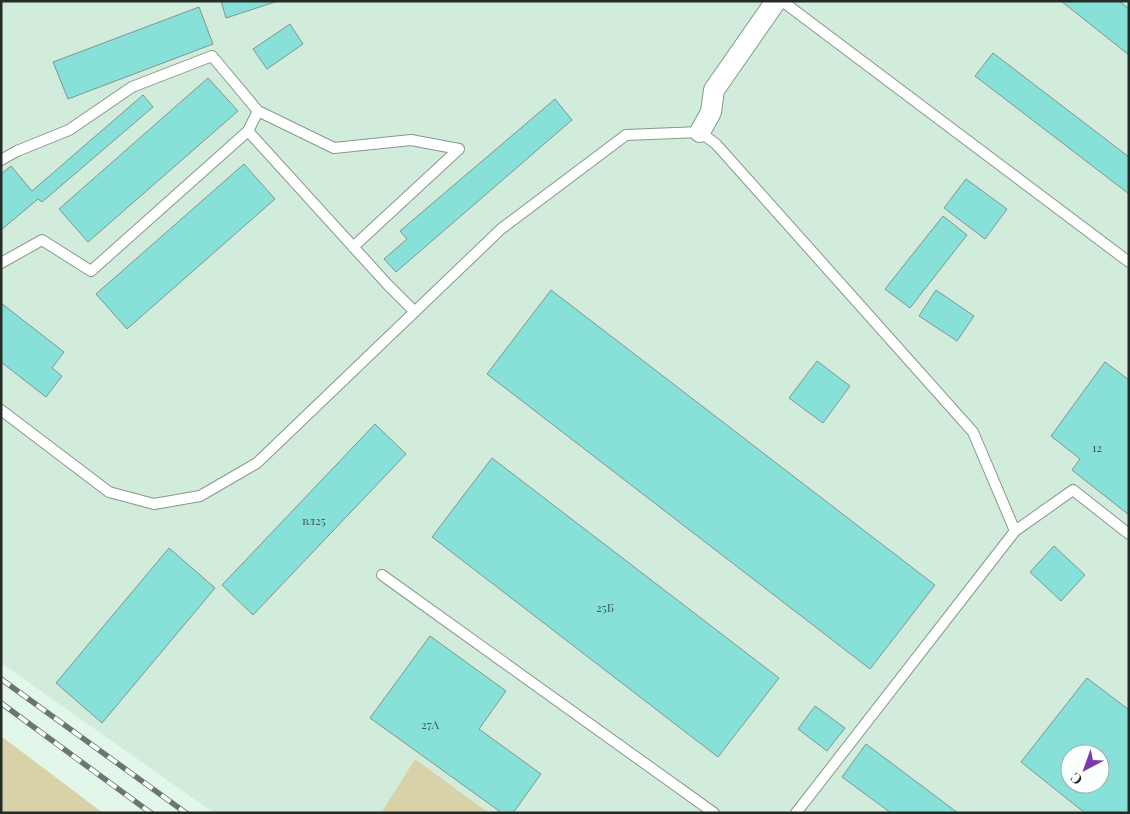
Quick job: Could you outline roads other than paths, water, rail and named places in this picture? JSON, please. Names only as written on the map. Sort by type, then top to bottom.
[{"type":"street","points":[[700,132],[711,112],[714,90],[776,1]]},
{"type":"lane","points":[[782,1],[1129,262]]},
{"type":"lane","points":[[1,160],[17,151],[69,130],[132,87],[212,56],[258,111],[334,148],[410,140],[459,150],[353,247]]},
{"type":"lane","points":[[1,263],[42,240],[91,272],[248,131],[258,111]]},
{"type":"lane","points":[[248,131],[415,312]]},
{"type":"lane","points":[[1,410],[109,492],[154,504],[200,496],[257,463],[501,229],[626,136],[700,132],[716,144],[973,432],[1015,531]]},
{"type":"lane","points":[[796,813],[1015,531],[1073,490],[1129,534]]},
{"type":"lane","points":[[382,575],[714,813]]},
{"type":"railway","points":[[1,679],[186,813]]},
{"type":"railway","points":[[1,703],[151,813]]}]
